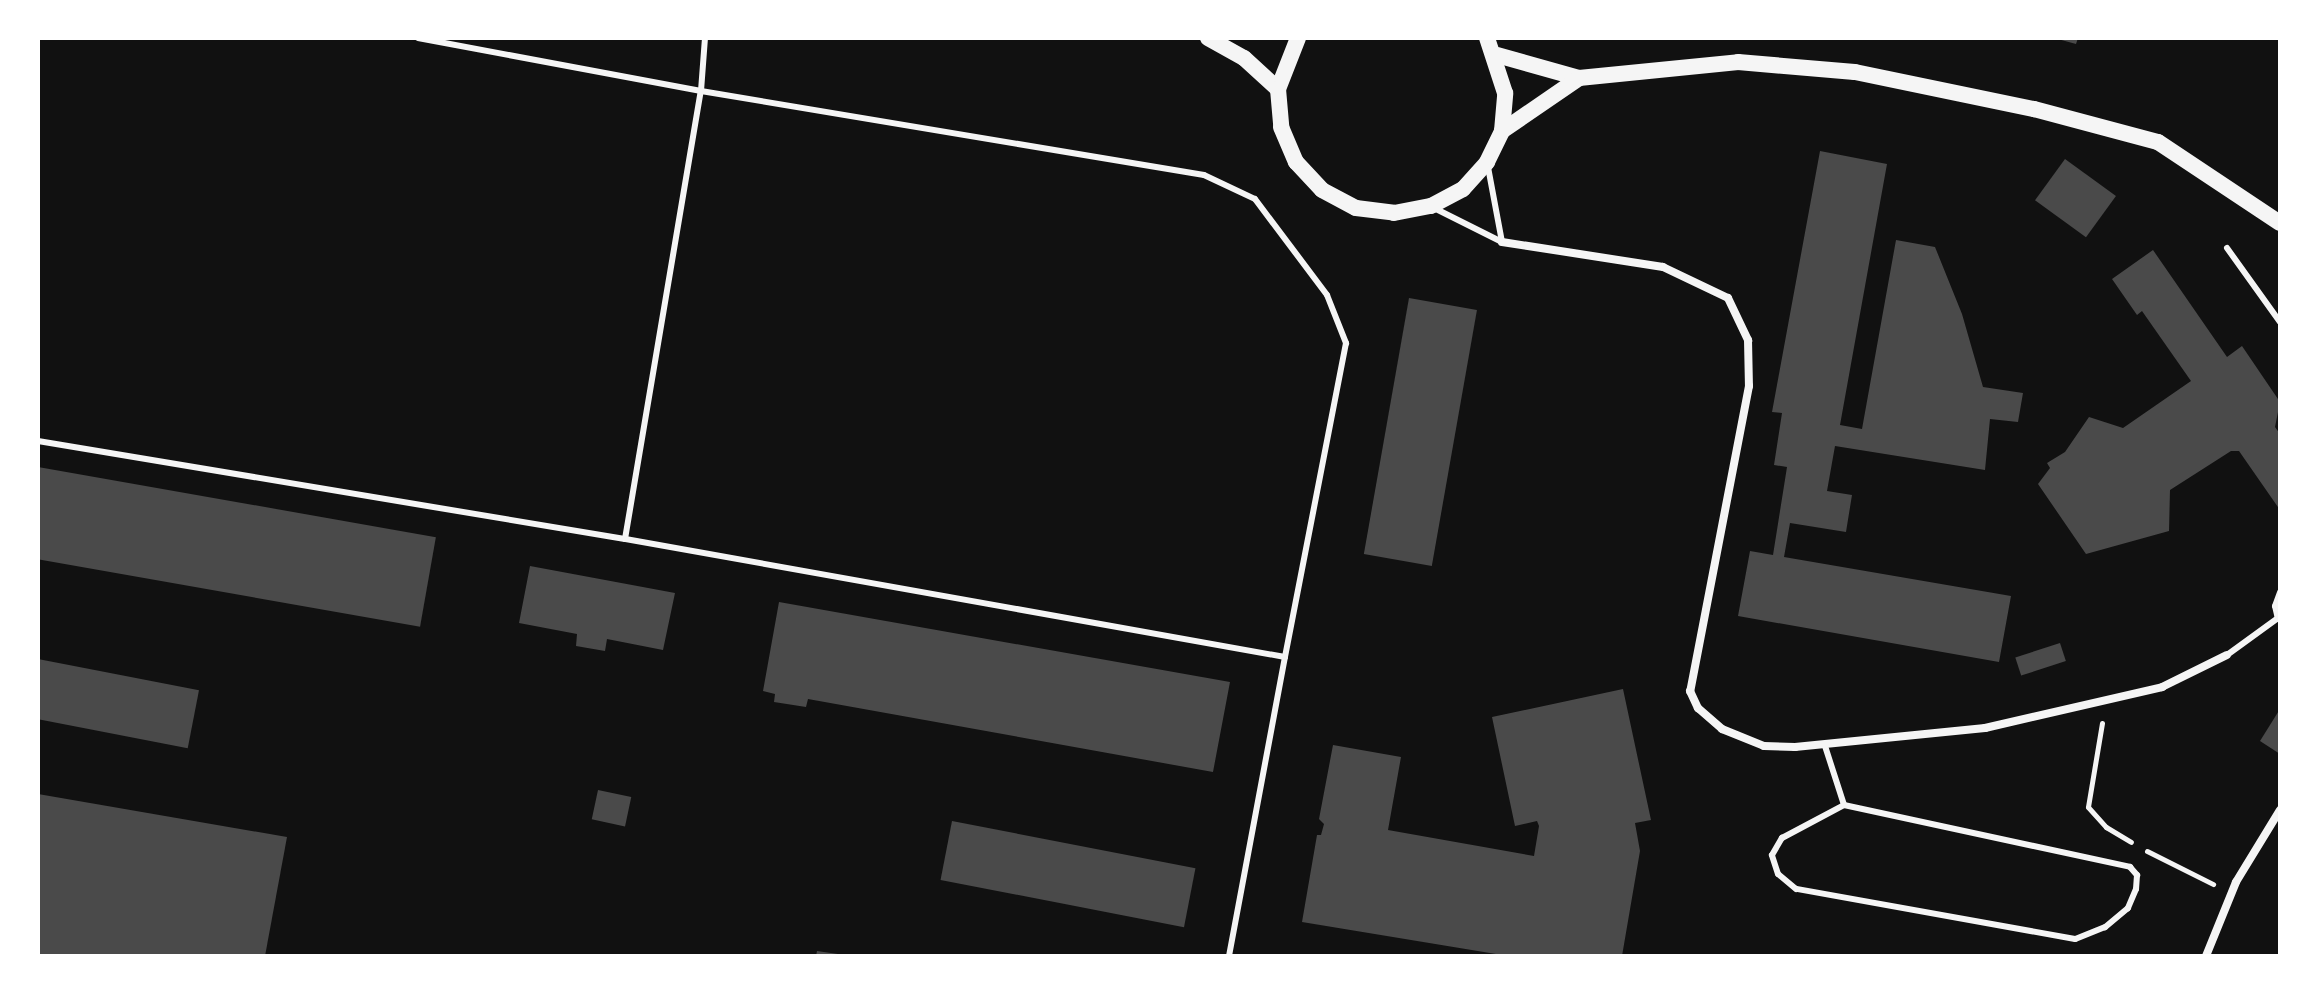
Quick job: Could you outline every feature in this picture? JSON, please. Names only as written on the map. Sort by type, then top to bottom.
[{"type":"main road","points":[[1208,38],[1244,58],[1278,89]]},
{"type":"main road","points":[[1298,38],[1278,89],[1281,127],[1296,162],[1322,190],[1356,208],[1394,213],[1431,206],[1463,189],[1487,162],[1502,131],[1505,93],[1497,55],[1487,38]]},
{"type":"main road","points":[[1497,55],[1579,78],[1738,62],[1855,72],[2034,109],[2158,142],[2280,223]]},
{"type":"main road","points":[[1502,131],[1579,78]]},
{"type":"street","points":[[1502,242],[1663,267],[1728,298],[1748,340],[1749,386],[1690,691],[1698,708],[1736,735],[1764,746],[1825,746],[1985,728],[2162,687],[2227,655]]},
{"type":"street","points":[[2206,956],[2232,893],[2280,810]]},
{"type":"lane","points":[[418,38],[701,91],[1204,175],[1255,199],[1327,295],[1346,343],[1229,956]]},
{"type":"lane","points":[[625,539],[701,91],[705,38]]},
{"type":"lane","points":[[1487,162],[1502,242]]},
{"type":"lane","points":[[1431,206],[1502,242]]},
{"type":"lane","points":[[2227,248],[2280,322]]},
{"type":"lane","points":[[38,441],[625,539],[1285,657]]},
{"type":"lane","points":[[2227,655],[2279,619],[2280,592]]},
{"type":"lane","points":[[1825,746],[1844,805]]},
{"type":"lane","points":[[1844,805],[2130,867],[2137,875],[2136,889],[2128,908],[2105,927],[2075,939],[1796,889],[1778,874],[1772,855],[1782,838],[1844,805]]},
{"type":"path","points":[[2105,700],[2088,807],[2106,827],[2232,893]]},
{"type":"building","points":[[2054,38],[2078,38],[2076,44]]},
{"type":"building","points":[[1820,151],[1887,164],[1840,425],[1862,429],[1896,240],[1935,247],[1962,314],[1983,387],[2023,393],[2018,422],[1990,419],[1985,470],[1835,446],[1827,491],[1852,495],[1846,532],[1790,523],[1784,557],[2011,596],[1999,662],[1738,616],[1750,551],[1773,555],[1787,467],[1774,465],[1782,413],[1772,412]]},
{"type":"building","points":[[2065,159],[2116,196],[2086,237],[2035,200]]},
{"type":"building","points":[[2153,250],[2227,357],[2242,346],[2280,402],[2275,427],[2280,434],[2280,510],[2239,451],[2231,451],[2170,490],[2169,531],[2086,554],[2038,484],[2050,468],[2047,463],[2065,452],[2089,417],[2123,428],[2191,381],[2142,311],[2137,315],[2112,279]]},
{"type":"building","points":[[1409,298],[1477,310],[1432,566],[1364,554]]},
{"type":"building","points":[[38,467],[436,537],[420,627],[38,559]]},
{"type":"building","points":[[530,566],[675,593],[663,650],[607,639],[605,651],[576,646],[577,634],[519,623]]},
{"type":"building","points":[[779,602],[1230,682],[1213,772],[808,699],[806,707],[774,702],[775,694],[763,691]]},
{"type":"building","points":[[2060,643],[2066,661],[2021,676],[2015,658]]},
{"type":"building","points":[[38,659],[199,690],[188,748],[38,719]]},
{"type":"building","points":[[1623,689],[1651,820],[1635,823],[1640,851],[1622,956],[1508,956],[1302,922],[1317,835],[1321,835],[1324,824],[1319,819],[1333,745],[1401,757],[1388,830],[1534,856],[1539,826],[1537,821],[1515,826],[1492,717]]},
{"type":"building","points":[[2280,709],[2280,754],[2260,741]]},
{"type":"building","points":[[598,790],[631,797],[625,826],[592,819]]},
{"type":"building","points":[[38,794],[287,837],[265,956],[38,956]]},
{"type":"building","points":[[952,821],[1195,868],[1184,927],[941,880]]},
{"type":"building","points":[[817,951],[838,954],[838,956],[816,956]]}]
